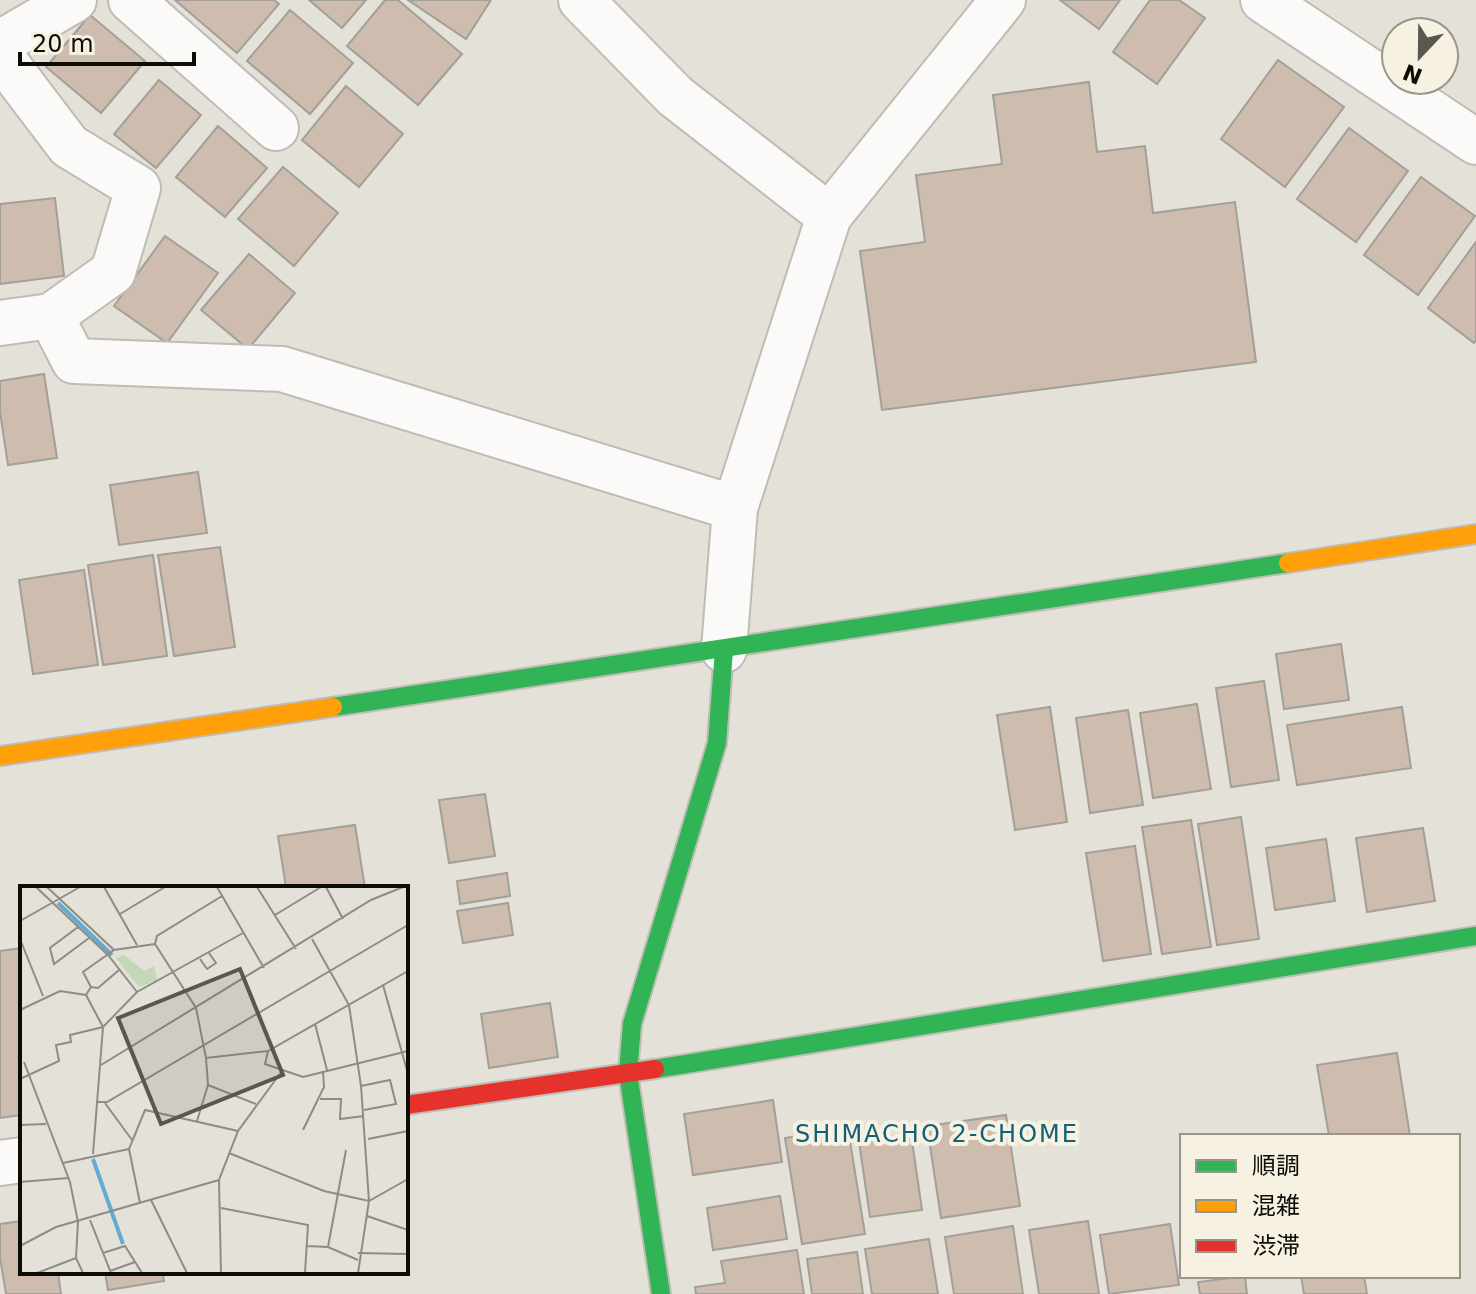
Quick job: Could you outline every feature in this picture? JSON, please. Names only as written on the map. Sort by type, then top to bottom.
[{"type":"street","points":[[0,43],[74,0]]},
{"type":"street","points":[[131,0],[276,128]]},
{"type":"street","points":[[581,0],[675,96],[829,216]]},
{"type":"street","points":[[661,1294],[628,1073],[632,1024],[717,743],[735,508],[829,216],[1003,0]]},
{"type":"street","points":[[1263,0],[1476,142]]},
{"type":"street","points":[[0,55],[69,146],[138,188],[113,272],[51,316],[0,323]]},
{"type":"street","points":[[51,316],[74,361],[282,369],[735,508]]},
{"type":"street","points":[[0,756],[724,650],[1476,534]]},
{"type":"street","points":[[408,1105],[628,1073],[1476,936]]},
{"type":"street","points":[[0,1163],[20,1160]]},
{"type":"building","points":[[175,0],[274,0],[279,4],[237,53]]},
{"type":"building","points":[[309,0],[366,0],[342,28]]},
{"type":"building","points":[[385,0],[398,0],[462,54],[418,105],[347,46]]},
{"type":"building","points":[[408,0],[491,0],[466,39]]},
{"type":"building","points":[[1060,0],[1120,0],[1099,29]]},
{"type":"building","points":[[1150,0],[1179,0],[1205,18],[1157,84],[1113,52]]},
{"type":"building","points":[[290,10],[353,63],[310,114],[247,61]]},
{"type":"building","points":[[90,15],[145,61],[101,113],[46,67]]},
{"type":"building","points":[[1278,60],[1344,107],[1285,187],[1221,139]]},
{"type":"building","points":[[159,80],[201,115],[156,168],[114,134]]},
{"type":"building","points":[[1089,82],[1097,152],[1145,146],[1153,213],[1235,202],[1256,362],[882,410],[860,251],[925,242],[916,175],[1002,164],[993,95]]},
{"type":"building","points":[[346,86],[403,134],[359,187],[302,140]]},
{"type":"building","points":[[218,126],[267,168],[225,217],[176,177]]},
{"type":"building","points":[[1349,128],[1408,171],[1356,242],[1297,199]]},
{"type":"building","points":[[283,167],[338,213],[294,266],[238,219]]},
{"type":"building","points":[[1421,177],[1475,216],[1418,295],[1364,255]]},
{"type":"building","points":[[55,198],[64,276],[0,284],[0,204]]},
{"type":"building","points":[[165,236],[218,273],[167,343],[114,306]]},
{"type":"building","points":[[1476,242],[1476,340],[1474,343],[1428,308]]},
{"type":"building","points":[[249,254],[295,293],[248,349],[201,310]]},
{"type":"building","points":[[44,374],[57,458],[8,465],[0,412],[0,381]]},
{"type":"building","points":[[198,472],[207,533],[119,545],[110,485]]},
{"type":"building","points":[[220,547],[235,647],[174,656],[158,555]]},
{"type":"building","points":[[153,555],[167,656],[103,665],[88,565]]},
{"type":"building","points":[[84,570],[98,665],[33,674],[19,580]]},
{"type":"building","points":[[1341,644],[1349,700],[1284,709],[1276,654]]},
{"type":"building","points":[[1264,681],[1279,780],[1231,787],[1216,688]]},
{"type":"building","points":[[1197,704],[1211,789],[1153,798],[1140,713]]},
{"type":"building","points":[[1050,707],[1067,822],[1015,830],[997,715]]},
{"type":"building","points":[[1402,707],[1411,768],[1297,785],[1287,725]]},
{"type":"building","points":[[1128,710],[1143,805],[1090,813],[1076,718]]},
{"type":"building","points":[[485,794],[495,856],[449,863],[439,800]]},
{"type":"building","points":[[1241,817],[1259,939],[1217,945],[1198,824]]},
{"type":"building","points":[[1191,820],[1211,947],[1162,954],[1142,827]]},
{"type":"building","points":[[355,825],[365,886],[286,886],[278,836]]},
{"type":"building","points":[[1423,828],[1435,901],[1367,912],[1356,838]]},
{"type":"building","points":[[1326,839],[1335,901],[1275,910],[1266,848]]},
{"type":"building","points":[[1135,846],[1151,954],[1103,961],[1086,853]]},
{"type":"building","points":[[507,873],[510,896],[460,904],[457,881]]},
{"type":"building","points":[[508,903],[513,935],[463,943],[457,911]]},
{"type":"building","points":[[20,948],[20,1115],[0,1118],[0,951]]},
{"type":"building","points":[[550,1003],[558,1057],[489,1068],[481,1014]]},
{"type":"building","points":[[1397,1053],[1410,1134],[1329,1134],[1317,1065]]},
{"type":"building","points":[[773,1100],[782,1162],[693,1175],[684,1114]]},
{"type":"building","points":[[1006,1115],[1020,1206],[941,1218],[927,1126]]},
{"type":"building","points":[[848,1129],[865,1234],[802,1244],[785,1138]]},
{"type":"building","points":[[911,1134],[922,1210],[870,1217],[859,1142]]},
{"type":"building","points":[[780,1196],[787,1239],[713,1250],[707,1208]]},
{"type":"building","points":[[20,1221],[20,1274],[58,1274],[61,1294],[6,1294],[0,1258],[0,1224]]},
{"type":"building","points":[[1088,1221],[1099,1294],[1039,1294],[1029,1230]]},
{"type":"building","points":[[1170,1224],[1179,1285],[1109,1294],[1100,1235]]},
{"type":"building","points":[[1013,1226],[1023,1294],[954,1294],[945,1237]]},
{"type":"building","points":[[929,1239],[938,1294],[872,1294],[865,1249]]},
{"type":"building","points":[[797,1250],[804,1294],[696,1294],[695,1287],[725,1283],[721,1261]]},
{"type":"building","points":[[857,1252],[863,1294],[812,1294],[807,1259]]},
{"type":"building","points":[[105,1274],[162,1274],[164,1281],[108,1290]]},
{"type":"building","points":[[1245,1278],[1247,1294],[1200,1294],[1198,1282]]},
{"type":"building","points":[[1301,1278],[1364,1278],[1367,1294],[1304,1294]]},
{"type":"traffic: fast","points":[[333,707],[1288,563]]},
{"type":"traffic: fast","points":[[661,1294],[628,1073],[632,1024],[717,743],[724,650]]},
{"type":"traffic: fast","points":[[655,1069],[1476,936]]},
{"type":"traffic: slow","points":[[1288,563],[1476,534]]},
{"type":"traffic: slow","points":[[0,756],[333,707]]},
{"type":"traffic: jam","points":[[408,1105],[655,1069]]},
{"type":"district","name":"SHIMACHO 2-CHOME","points":[[937,1134]]}]
